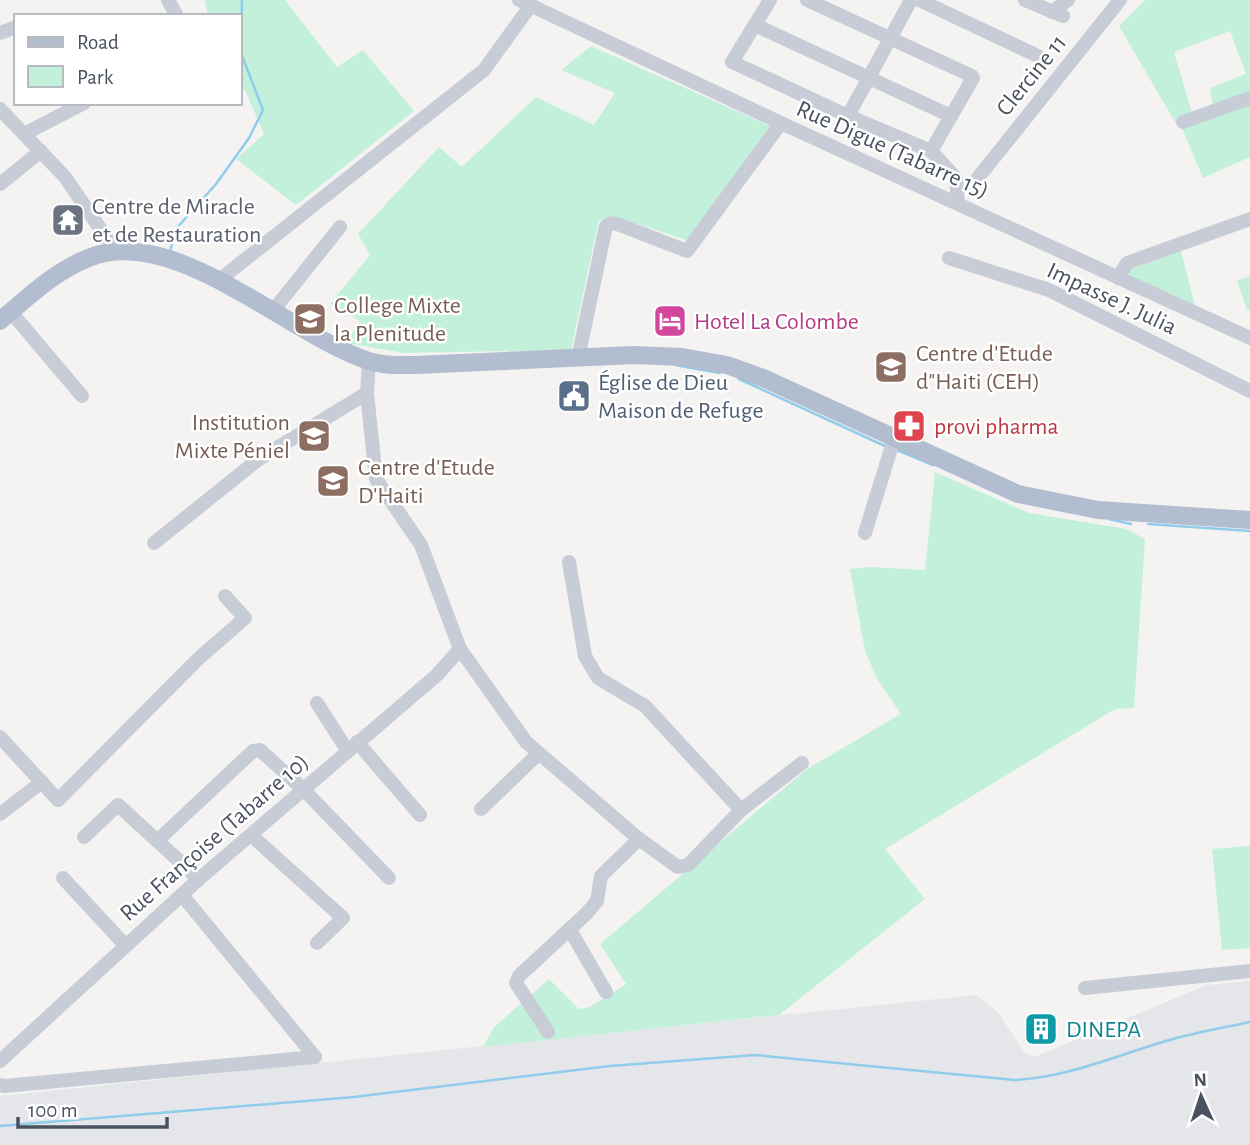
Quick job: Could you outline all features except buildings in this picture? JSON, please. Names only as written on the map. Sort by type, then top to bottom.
[{"type":"main road","points":[[6,316],[56,275],[75,264],[94,256],[116,252],[146,252],[181,263],[218,281],[338,348],[369,361],[416,365],[634,355],[682,357],[727,365],[763,378],[1007,489],[1030,496],[1098,510],[1250,520]]},
{"type":"street","points":[[770,0],[732,62],[931,151],[956,178],[958,203]]},
{"type":"street","points":[[807,0],[972,76],[931,151]]},
{"type":"street","points":[[848,116],[911,0]]},
{"type":"street","points":[[919,0],[1038,56]]},
{"type":"street","points":[[1025,0],[1057,14],[1068,0]]},
{"type":"street","name":"Clercine 11","points":[[977,179],[1121,0]]},
{"type":"street","points":[[218,281],[484,70],[525,3]]},
{"type":"street","name":"Rue Digue (Tabarre 15)","points":[[525,3],[781,124],[1250,338]]},
{"type":"street","points":[[755,25],[951,116]]},
{"type":"street","points":[[1183,122],[1250,98]]},
{"type":"street","points":[[24,134],[80,105]]},
{"type":"street","points":[[1,111],[65,177],[116,252]]},
{"type":"street","points":[[578,358],[606,226],[612,223],[620,225],[687,251],[781,124]]},
{"type":"street","points":[[0,184],[41,151]]},
{"type":"street","points":[[1118,278],[1127,263],[1250,219]]},
{"type":"street","points":[[272,312],[340,227]]},
{"type":"street","name":"Impasse J. Julia","points":[[949,258],[1049,290],[1250,391]]},
{"type":"street","points":[[6,316],[82,396]]},
{"type":"street","points":[[369,361],[367,393],[376,479],[421,545],[460,649],[526,742],[639,839],[678,867],[688,865],[741,810],[802,763]]},
{"type":"street","points":[[154,543],[259,459],[367,393]]},
{"type":"street","points":[[864,533],[894,439]]},
{"type":"street","points":[[569,562],[585,656],[598,678],[645,706],[741,810]]},
{"type":"street","points":[[3,745],[58,800],[198,659],[245,618],[225,596]]},
{"type":"street","name":"Rue Françoise (Tabarre 10)","points":[[0,1062],[199,879],[437,675],[460,649]]},
{"type":"street","points":[[317,703],[352,746],[420,816]]},
{"type":"street","points":[[157,841],[256,749],[262,750],[303,789],[389,878]]},
{"type":"street","points":[[481,809],[539,753]]},
{"type":"street","points":[[0,814],[42,782]]},
{"type":"street","points":[[84,837],[118,805],[199,879]]},
{"type":"street","points":[[252,836],[343,918],[317,943]]},
{"type":"street","points":[[548,1031],[516,983],[519,976],[570,930],[597,901],[601,876],[639,839]]},
{"type":"street","points":[[63,878],[125,945]]},
{"type":"street","points":[[0,1085],[94,1079],[315,1057],[182,895]]},
{"type":"street","points":[[570,930],[606,992]]},
{"type":"street","points":[[1085,988],[1250,971]]},
{"type":"shaded area","points":[[1250,981],[1250,1145],[0,1145],[0,1096],[976,995],[997,1011],[1024,1052],[1034,1057],[1207,985]]},
{"type":"green space","points":[[205,0],[285,0],[337,67],[363,50],[414,111],[296,205],[236,159],[264,134],[242,88],[242,14],[208,14]]},
{"type":"green space","points":[[1145,0],[1250,0],[1250,92],[1213,106],[1210,88],[1246,74],[1230,31],[1174,52],[1192,113],[1175,122],[1119,26]]},
{"type":"green space","points":[[591,46],[770,126],[687,240],[616,217],[599,220],[571,350],[404,353],[346,343],[360,321],[330,304],[370,255],[358,234],[439,147],[462,167],[536,97],[594,125],[615,93],[561,70]]},
{"type":"green space","points":[[1250,103],[1250,157],[1203,178],[1182,128]]},
{"type":"green space","points":[[1181,251],[1195,306],[1129,277],[1129,270]]},
{"type":"green space","points":[[1250,276],[1250,310],[1247,310],[1237,281]]},
{"type":"green space","points":[[935,472],[1029,513],[1126,529],[1145,539],[1134,708],[1115,709],[885,849],[925,899],[779,1015],[483,1047],[494,1027],[549,979],[579,1009],[590,1007],[626,984],[600,944],[807,769],[901,714],[877,679],[865,651],[850,569],[870,567],[925,570]]},
{"type":"green space","points":[[1250,846],[1250,948],[1222,950],[1212,849]]},
{"type":"waterway","points":[[242,0],[242,14]]},
{"type":"waterway","points":[[170,252],[175,230],[216,184],[249,138],[263,110],[242,56]]},
{"type":"waterway","points":[[675,365],[720,373]]},
{"type":"waterway","points":[[739,379],[885,446]]},
{"type":"waterway","points":[[897,450],[933,465]]},
{"type":"waterway","points":[[1109,519],[1131,524]]},
{"type":"waterway","points":[[1148,524],[1250,531]]},
{"type":"waterway","points":[[0,1126],[354,1097],[610,1066],[755,1055],[1015,1080],[1054,1075],[1176,1038],[1250,1022]]},
{"type":"place","name":"Centre de Miracle et de Restauration","points":[[68,220]]},
{"type":"place","name":"College Mixte la Plenitude","points":[[310,319]]},
{"type":"place","name":"Hotel La Colombe","points":[[670,321]]},
{"type":"place","name":"Centre d'Etude d\"Haiti (CEH)","points":[[891,367]]},
{"type":"place","name":"Église de Dieu Maison de Refuge","points":[[574,396]]},
{"type":"place","name":"provi pharma","points":[[909,426]]},
{"type":"place","name":"Institution Mixte Péniel","points":[[314,436]]},
{"type":"place","name":"Centre d'Etude D'Haiti","points":[[333,481]]},
{"type":"place","name":"DINEPA","points":[[1041,1029]]}]
